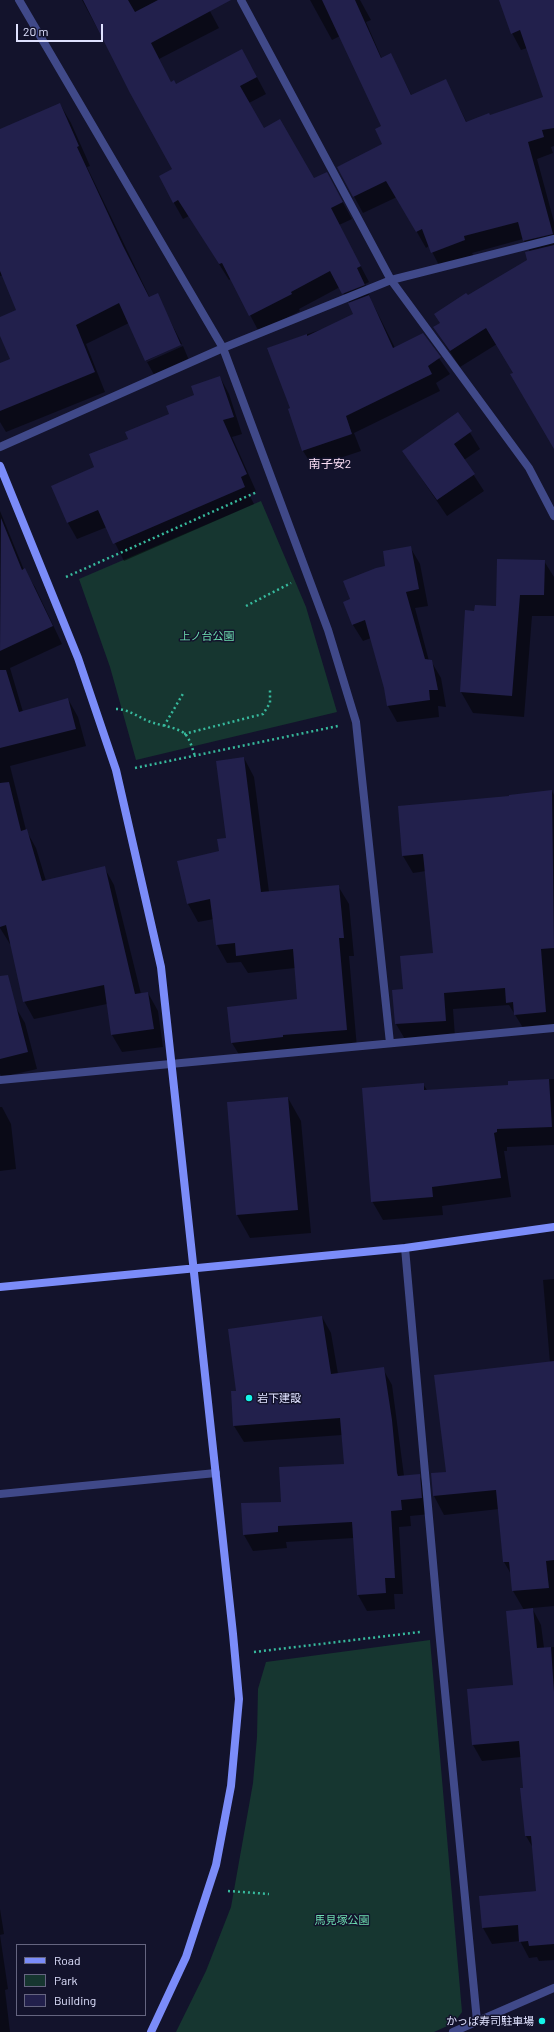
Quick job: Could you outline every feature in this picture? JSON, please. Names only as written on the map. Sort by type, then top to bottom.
[{"type":"street","points":[[20,0],[223,348],[328,630],[356,722],[390,1043]]},
{"type":"street","points":[[241,0],[391,280],[529,468],[554,516]]},
{"type":"street","points":[[0,447],[223,348],[391,280],[554,239]]},
{"type":"street","points":[[0,466],[78,658],[116,770],[160,967],[172,1064],[239,1699],[231,1786],[214,1872],[186,1957],[151,2032]]},
{"type":"street","points":[[0,1080],[554,1028]]},
{"type":"street","points":[[0,1287],[405,1248],[554,1227]]},
{"type":"street","points":[[405,1248],[439,1630],[477,2021]]},
{"type":"street","points":[[0,1494],[216,1473]]},
{"type":"street","points":[[453,2032],[554,1988]]},
{"type":"path","points":[[66,577],[274,485]]},
{"type":"path","points":[[246,606],[274,592]]},
{"type":"path","points":[[184,734],[263,714],[270,703],[270,688]]},
{"type":"path","points":[[164,726],[184,692]]},
{"type":"path","points":[[115,709],[125,709],[143,719],[184,734],[190,742],[195,756]]},
{"type":"path","points":[[134,768],[356,722]]},
{"type":"path","points":[[252,1652],[439,1630]]},
{"type":"path","points":[[228,1891],[269,1894]]},
{"type":"green space","name":"上ノ台公園","points":[[261,501],[306,607],[337,712],[136,760],[110,667],[79,579]]},
{"type":"green space","name":"馬見塚公園","points":[[430,1640],[462,2012],[454,2023],[434,2032],[176,2032],[206,1971],[231,1907],[253,1783],[257,1737],[258,1689],[266,1662]]},
{"type":"building","points":[[83,0],[128,0],[135,12],[158,0],[231,0],[151,43],[171,82],[174,80],[176,84],[242,49],[257,77],[240,86],[264,128],[280,119],[314,178],[327,172],[343,202],[331,208],[361,266],[357,268],[365,285],[342,294],[330,271],[291,292],[292,294],[249,316],[222,263],[219,264],[178,200],[173,203],[159,176],[172,169],[130,93]]},
{"type":"building","points":[[322,0],[355,0],[381,58],[391,53],[411,95],[446,79],[466,122],[489,113],[490,115],[543,97],[520,30],[511,34],[499,0],[554,0],[554,128],[542,130],[544,137],[528,142],[553,234],[523,241],[518,222],[464,236],[465,240],[431,253],[422,229],[416,232],[386,181],[353,197],[337,167],[382,144],[375,129],[381,126]]},
{"type":"building","points":[[60,103],[79,146],[77,147],[123,246],[149,297],[158,293],[181,345],[145,361],[119,303],[76,325],[95,372],[0,411],[0,363],[10,359],[0,336],[0,317],[16,310],[0,271],[0,129]]},
{"type":"building","points":[[554,245],[554,449],[510,374],[513,373],[486,328],[450,351],[433,327],[440,323],[434,314],[466,293],[468,295],[527,260],[525,252]]},
{"type":"building","points":[[369,295],[393,348],[423,333],[441,357],[428,366],[432,374],[346,416],[352,434],[302,451],[288,409],[290,408],[267,348],[307,334],[307,336],[353,314],[348,303]]},
{"type":"building","points":[[220,376],[234,417],[223,420],[247,474],[241,477],[245,487],[113,544],[98,510],[67,523],[51,486],[94,467],[89,454],[128,439],[125,432],[169,414],[166,406],[194,395],[191,386]]},
{"type":"building","points":[[458,412],[472,431],[454,444],[475,474],[437,500],[402,451]]},
{"type":"building","points":[[1,518],[22,570],[25,568],[53,626],[0,651]]},
{"type":"building","points":[[411,546],[419,589],[406,592],[425,659],[432,660],[438,690],[429,690],[430,700],[387,706],[384,688],[365,620],[352,625],[343,602],[350,599],[343,581],[385,566],[383,551]]},
{"type":"building","points":[[497,559],[545,560],[544,595],[520,595],[512,696],[460,692],[465,610],[474,611],[475,605],[496,606]]},
{"type":"building","points":[[0,670],[6,670],[19,712],[68,698],[76,729],[0,748]]},
{"type":"building","points":[[244,757],[261,892],[339,885],[344,938],[339,938],[347,1030],[283,1035],[283,1037],[231,1043],[227,1007],[297,999],[293,949],[236,956],[235,943],[216,945],[210,899],[187,904],[177,861],[219,851],[217,839],[226,838],[216,761]]},
{"type":"building","points":[[9,782],[21,831],[27,829],[42,881],[105,866],[135,994],[148,992],[154,1029],[111,1035],[104,985],[23,1002],[6,925],[0,927],[0,783]]},
{"type":"building","points":[[552,790],[554,948],[541,949],[546,1012],[514,1015],[513,1002],[506,1003],[505,988],[444,993],[446,1021],[395,1024],[392,990],[403,989],[400,956],[433,953],[423,854],[402,856],[398,806],[509,796]]},
{"type":"building","points":[[8,975],[28,1052],[0,1059],[0,976]]},
{"type":"building","points":[[549,1079],[552,1127],[497,1129],[497,1132],[494,1133],[501,1178],[432,1187],[433,1197],[371,1202],[362,1088],[424,1083],[424,1090],[508,1085],[508,1081]]},
{"type":"building","points":[[288,1097],[298,1210],[236,1215],[227,1102]]},
{"type":"building","points":[[322,1316],[331,1374],[384,1367],[398,1476],[420,1474],[422,1498],[401,1500],[402,1510],[391,1511],[395,1578],[385,1578],[386,1593],[357,1595],[352,1522],[278,1526],[278,1532],[243,1535],[241,1503],[281,1502],[279,1467],[344,1464],[340,1418],[233,1426],[231,1391],[236,1391],[228,1329]]},
{"type":"building","points":[[554,1361],[554,1560],[546,1561],[549,1588],[512,1591],[509,1562],[503,1562],[496,1490],[433,1496],[431,1473],[446,1472],[434,1375]]},
{"type":"building","points":[[533,1608],[537,1648],[551,1647],[554,1692],[554,1944],[529,1946],[528,1941],[519,1942],[518,1925],[482,1928],[479,1896],[536,1891],[531,1836],[525,1836],[520,1788],[523,1788],[519,1741],[472,1745],[467,1689],[513,1685],[506,1611]]},
{"type":"place","name":"岩下建設","points":[[249,1398]]},
{"type":"place","name":"かっぱ寿司駐車場","points":[[542,2021]]},
{"type":"district","name":"南子安2","points":[[330,464]]}]
